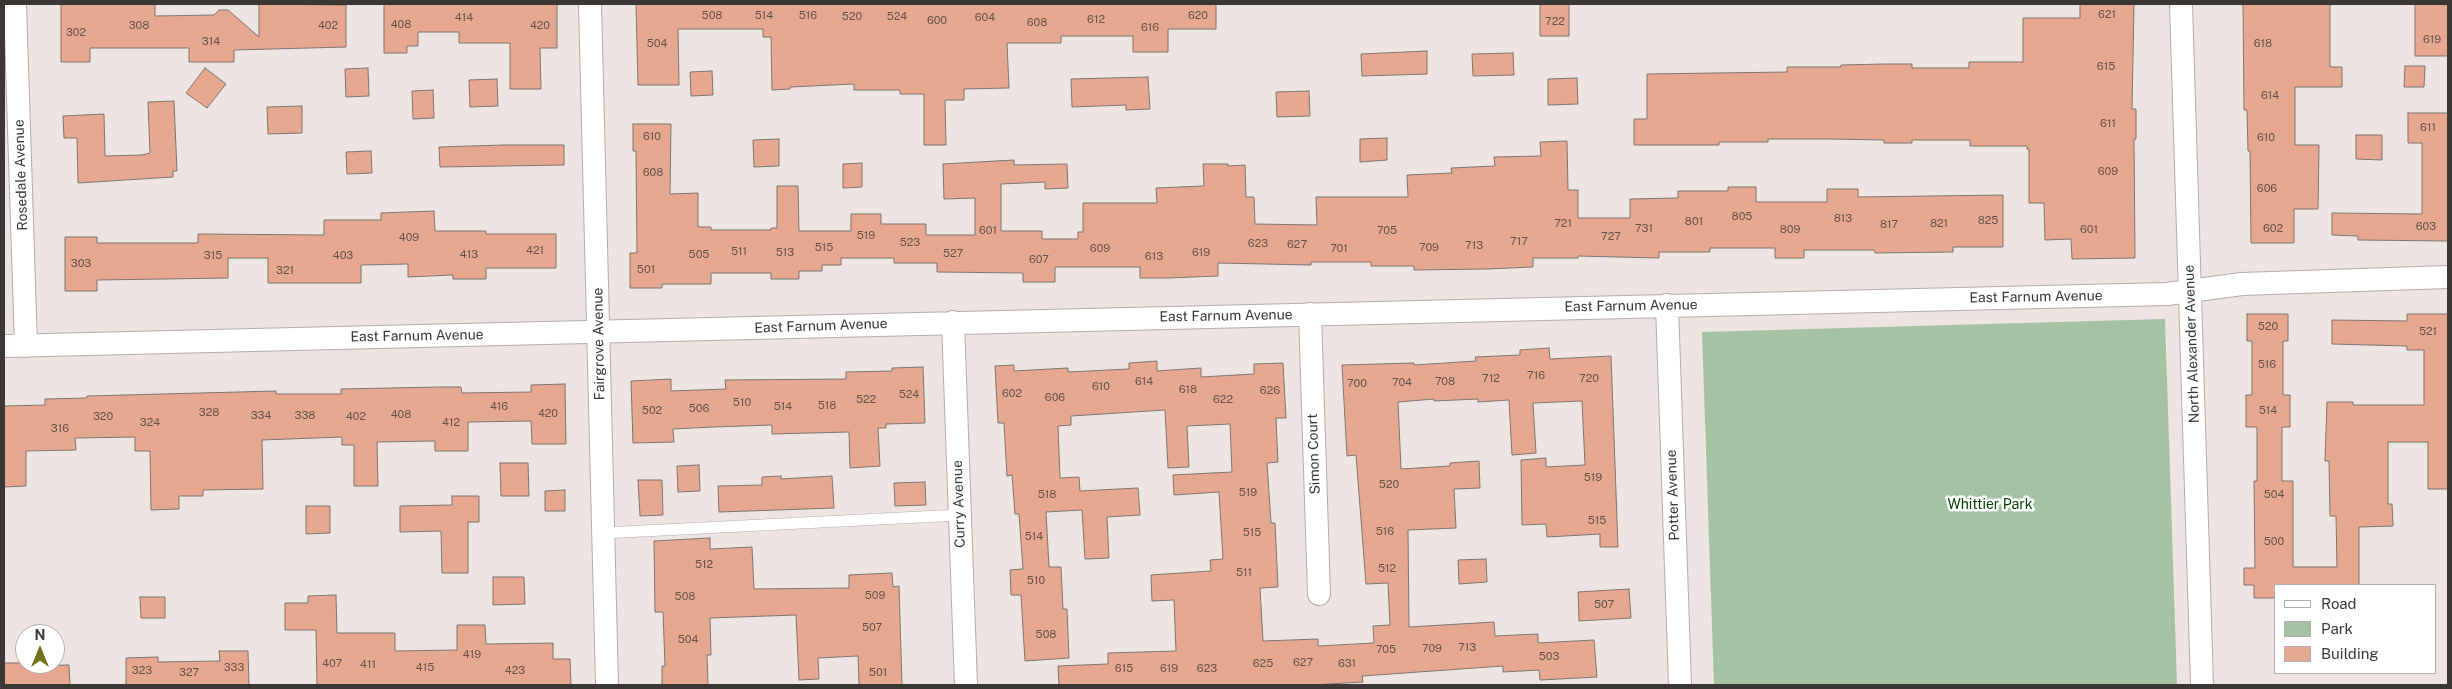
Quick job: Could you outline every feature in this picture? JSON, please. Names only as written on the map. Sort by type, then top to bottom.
[{"type":"street","name":"Rosedale Avenue","points":[[15,4],[26,346]]},
{"type":"street","name":"Fairgrove Avenue","points":[[590,4],[607,685]]},
{"type":"street","name":"North Alexander Avenue","points":[[2181,4],[2202,685]]},
{"type":"street","name":"East Farnum Avenue","points":[[4,346],[2167,294],[2242,284],[2448,277]]},
{"type":"street","name":"Potter Avenue","points":[[1667,305],[1680,685]]},
{"type":"street","name":"Simon Court","points":[[1310,314],[1319,594]]},
{"type":"street","name":"Curry Avenue","points":[[953,322],[966,685]]},
{"type":"lane","points":[[603,533],[960,515]]},
{"type":"green space","name":"Whittier Park","points":[[2165,319],[2177,685],[1714,685],[1702,332]]},
{"type":"building","points":[[61,4],[155,4],[155,16],[214,15],[219,10],[228,10],[259,37],[259,4],[346,5],[346,47],[234,50],[234,62],[189,62],[189,48],[90,48],[90,62],[61,62]]},
{"type":"building","points":[[384,4],[557,4],[557,48],[540,48],[541,89],[510,89],[510,43],[459,43],[459,32],[418,32],[418,46],[407,46],[407,53],[384,53]]},
{"type":"building","points":[[636,4],[1216,4],[1216,29],[1168,29],[1168,52],[1133,52],[1133,36],[1061,36],[1061,43],[1007,43],[1009,88],[964,89],[964,100],[945,100],[946,145],[924,145],[924,94],[900,94],[900,90],[854,90],[854,84],[790,87],[790,89],[772,90],[771,37],[763,37],[763,29],[678,29],[679,85],[638,85]]},
{"type":"building","points":[[1540,4],[1569,4],[1569,36],[1540,36]]},
{"type":"building","points":[[2080,4],[2134,4],[2132,109],[2136,109],[2136,139],[2134,139],[2135,258],[2072,259],[2071,239],[2045,240],[2044,203],[2029,203],[2029,149],[2027,149],[2027,146],[1970,146],[1970,140],[1912,140],[1912,143],[1884,143],[1884,140],[1830,139],[1768,139],[1768,142],[1719,142],[1719,145],[1634,145],[1634,119],[1647,119],[1647,74],[1787,72],[1787,67],[1841,67],[1841,65],[1884,64],[1912,64],[1912,68],[1969,68],[1969,62],[2023,62],[2023,18],[2080,18]]},
{"type":"building","points":[[2243,4],[2330,4],[2330,67],[2342,67],[2342,87],[2295,87],[2295,145],[2319,145],[2318,209],[2294,209],[2294,243],[2251,243],[2250,151],[2248,151],[2247,110],[2244,110]]},
{"type":"building","points":[[2415,4],[2448,4],[2448,56],[2415,56]]},
{"type":"building","points":[[1427,51],[1427,74],[1362,76],[1361,54]]},
{"type":"building","points":[[1513,53],[1514,75],[1473,76],[1472,54]]},
{"type":"building","points":[[2405,66],[2425,66],[2424,87],[2404,87]]},
{"type":"building","points":[[205,68],[226,84],[207,108],[186,93]]},
{"type":"building","points":[[368,68],[369,96],[346,97],[345,69]]},
{"type":"building","points":[[712,71],[713,95],[691,96],[690,72]]},
{"type":"building","points":[[1148,77],[1150,109],[1126,110],[1126,105],[1072,107],[1071,79]]},
{"type":"building","points":[[1577,78],[1578,104],[1548,105],[1548,79]]},
{"type":"building","points":[[497,79],[498,106],[470,107],[469,80]]},
{"type":"building","points":[[433,90],[434,118],[413,119],[412,91]]},
{"type":"building","points":[[1309,91],[1310,116],[1277,117],[1276,92]]},
{"type":"building","points":[[174,101],[177,171],[173,171],[173,177],[78,183],[77,138],[64,138],[63,116],[104,114],[105,156],[142,155],[150,153],[148,102]]},
{"type":"building","points":[[302,106],[302,133],[268,134],[267,107]]},
{"type":"building","points":[[2408,113],[2448,113],[2448,241],[2358,240],[2358,236],[2332,235],[2332,213],[2422,214],[2422,143],[2408,143]]},
{"type":"building","points":[[633,124],[671,124],[670,194],[698,193],[698,227],[711,227],[711,230],[771,230],[771,228],[777,228],[777,186],[798,186],[799,231],[851,231],[851,214],[881,214],[881,224],[926,224],[926,235],[975,235],[975,198],[944,199],[943,164],[1014,160],[1014,165],[1067,164],[1068,188],[1045,189],[1045,182],[1001,184],[1001,231],[1042,231],[1042,239],[1078,239],[1078,232],[1083,232],[1083,203],[1157,203],[1156,188],[1204,186],[1203,164],[1245,165],[1246,197],[1254,197],[1255,224],[1317,225],[1316,197],[1408,197],[1407,175],[1452,173],[1451,168],[1495,166],[1494,157],[1541,156],[1540,142],[1567,141],[1568,190],[1578,190],[1578,218],[1630,218],[1630,199],[1678,198],[1678,191],[1728,191],[1728,187],[1756,187],[1756,202],[1827,202],[1827,189],[1858,189],[1858,197],[2003,195],[2003,247],[1953,247],[1953,252],[1875,253],[1874,250],[1804,250],[1804,258],[1775,258],[1775,248],[1710,248],[1710,252],[1659,252],[1659,258],[1578,256],[1578,258],[1533,258],[1533,267],[1488,269],[1414,270],[1414,266],[1371,266],[1371,262],[1311,262],[1311,265],[1218,263],[1218,276],[1168,278],[1140,278],[1140,267],[1055,267],[1055,282],[1023,282],[1023,273],[937,272],[937,263],[894,263],[894,258],[841,258],[841,265],[822,265],[822,271],[799,271],[799,279],[771,279],[771,273],[711,273],[711,284],[662,284],[662,288],[630,288],[630,253],[637,253],[636,151],[633,151]]},
{"type":"building","points":[[2356,135],[2382,135],[2382,160],[2356,159]]},
{"type":"building","points":[[1387,138],[1387,160],[1360,162],[1360,139]]},
{"type":"building","points":[[779,139],[779,166],[754,167],[753,140]]},
{"type":"building","points":[[564,145],[564,165],[440,167],[439,147]]},
{"type":"building","points":[[371,151],[372,173],[347,174],[346,152]]},
{"type":"building","points":[[862,163],[862,187],[843,188],[843,164]]},
{"type":"building","points":[[434,211],[435,231],[486,231],[486,234],[556,234],[556,268],[486,268],[486,279],[453,279],[453,275],[408,277],[408,264],[361,265],[361,283],[268,283],[268,258],[228,258],[228,278],[97,280],[97,291],[65,291],[65,237],[97,237],[97,243],[198,243],[198,234],[324,235],[324,220],[381,220],[381,213]]},
{"type":"building","points":[[2247,314],[2288,314],[2288,341],[2283,341],[2283,395],[2290,395],[2290,427],[2282,427],[2282,481],[2293,481],[2293,567],[2337,567],[2336,516],[2330,516],[2329,461],[2325,461],[2327,402],[2353,402],[2353,405],[2424,405],[2424,350],[2407,350],[2407,346],[2332,344],[2332,320],[2407,321],[2407,314],[2448,314],[2448,489],[2428,489],[2428,442],[2388,442],[2388,504],[2392,504],[2393,526],[2359,527],[2359,584],[2274,584],[2274,598],[2254,598],[2254,585],[2244,585],[2244,568],[2255,568],[2254,481],[2257,481],[2257,427],[2246,427],[2246,395],[2252,395],[2252,341],[2247,341]]},
{"type":"building","points":[[1549,348],[1550,359],[1611,356],[1618,547],[1600,547],[1600,534],[1547,537],[1546,524],[1522,525],[1521,460],[1546,458],[1546,467],[1585,465],[1582,401],[1533,403],[1536,453],[1512,455],[1509,400],[1478,402],[1478,399],[1434,401],[1434,399],[1398,402],[1401,469],[1450,466],[1450,463],[1479,461],[1480,488],[1454,489],[1456,528],[1408,530],[1409,627],[1494,622],[1495,636],[1538,634],[1538,643],[1594,640],[1597,677],[1540,680],[1539,670],[1503,672],[1503,666],[1362,676],[1363,682],[1311,685],[1059,685],[1058,666],[1108,664],[1108,653],[1176,651],[1174,600],[1152,601],[1151,575],[1211,571],[1210,560],[1223,559],[1219,492],[1174,495],[1173,475],[1232,472],[1230,424],[1187,426],[1189,467],[1168,468],[1165,410],[1071,416],[1071,425],[1058,426],[1060,478],[1079,477],[1080,491],[1138,488],[1140,515],[1107,517],[1109,558],[1085,559],[1082,510],[1046,512],[1049,567],[1061,567],[1063,609],[1067,609],[1069,658],[1025,661],[1021,595],[1011,595],[1010,570],[1023,569],[1019,514],[1015,514],[1012,475],[1007,476],[1004,423],[998,423],[995,366],[1014,365],[1014,371],[1068,368],[1068,372],[1129,369],[1129,363],[1157,361],[1157,371],[1201,368],[1201,377],[1254,374],[1254,364],[1283,363],[1286,418],[1276,418],[1278,462],[1267,463],[1271,523],[1275,523],[1278,587],[1260,588],[1263,641],[1318,639],[1318,646],[1374,643],[1373,626],[1390,625],[1388,583],[1366,584],[1356,455],[1347,456],[1342,365],[1414,363],[1414,365],[1476,361],[1475,357],[1520,355],[1520,350]]},
{"type":"building","points":[[923,367],[925,423],[886,424],[886,428],[878,428],[880,466],[850,468],[849,432],[772,434],[772,425],[673,429],[674,442],[633,443],[631,381],[671,379],[671,391],[726,389],[725,380],[846,379],[846,372],[892,371],[892,368]]},
{"type":"building","points":[[565,384],[566,444],[532,444],[531,421],[468,422],[468,451],[435,451],[435,441],[377,442],[378,486],[354,486],[354,445],[342,445],[342,437],[262,440],[263,489],[203,490],[203,496],[179,496],[179,509],[151,510],[150,451],[135,451],[135,437],[75,438],[76,450],[26,451],[26,486],[4,487],[4,406],[45,405],[45,399],[87,398],[87,396],[276,391],[276,394],[341,394],[341,389],[438,387],[461,387],[462,393],[531,392],[531,385]]},
{"type":"building","points":[[500,463],[528,463],[529,496],[501,496]]},
{"type":"building","points":[[699,465],[700,491],[678,492],[677,466]]},
{"type":"building","points":[[781,476],[781,479],[832,476],[834,508],[719,512],[718,486],[762,485],[762,477]]},
{"type":"building","points":[[638,480],[662,480],[663,515],[640,516]]},
{"type":"building","points":[[925,482],[926,505],[895,506],[894,483]]},
{"type":"building","points":[[565,490],[565,511],[545,511],[545,491]]},
{"type":"building","points":[[452,496],[479,496],[479,522],[468,522],[468,573],[442,573],[441,531],[400,532],[400,506],[452,505]]},
{"type":"building","points":[[306,506],[330,506],[330,533],[306,534]]},
{"type":"building","points":[[710,538],[710,549],[752,547],[754,589],[849,588],[849,575],[892,573],[893,587],[899,586],[902,685],[859,685],[858,656],[818,658],[819,679],[799,680],[796,615],[710,618],[711,655],[707,655],[708,685],[662,685],[662,666],[665,666],[663,612],[655,612],[654,541]]},
{"type":"building","points":[[1486,559],[1487,582],[1459,584],[1458,560]]},
{"type":"building","points":[[493,577],[524,577],[525,604],[493,605]]},
{"type":"building","points":[[1629,589],[1631,618],[1579,621],[1578,592]]},
{"type":"building","points":[[336,595],[337,633],[395,633],[395,651],[457,650],[457,625],[485,625],[486,644],[553,643],[553,659],[570,659],[571,685],[317,685],[316,630],[285,630],[285,603],[308,603],[308,596]]},
{"type":"building","points":[[140,597],[165,597],[165,618],[141,618]]},
{"type":"building","points":[[219,651],[248,651],[249,685],[126,685],[126,658],[158,657],[158,662],[220,661]]},
{"type":"building","points":[[4,663],[15,663],[15,674],[65,674],[65,665],[69,665],[70,685],[4,685]]}]
